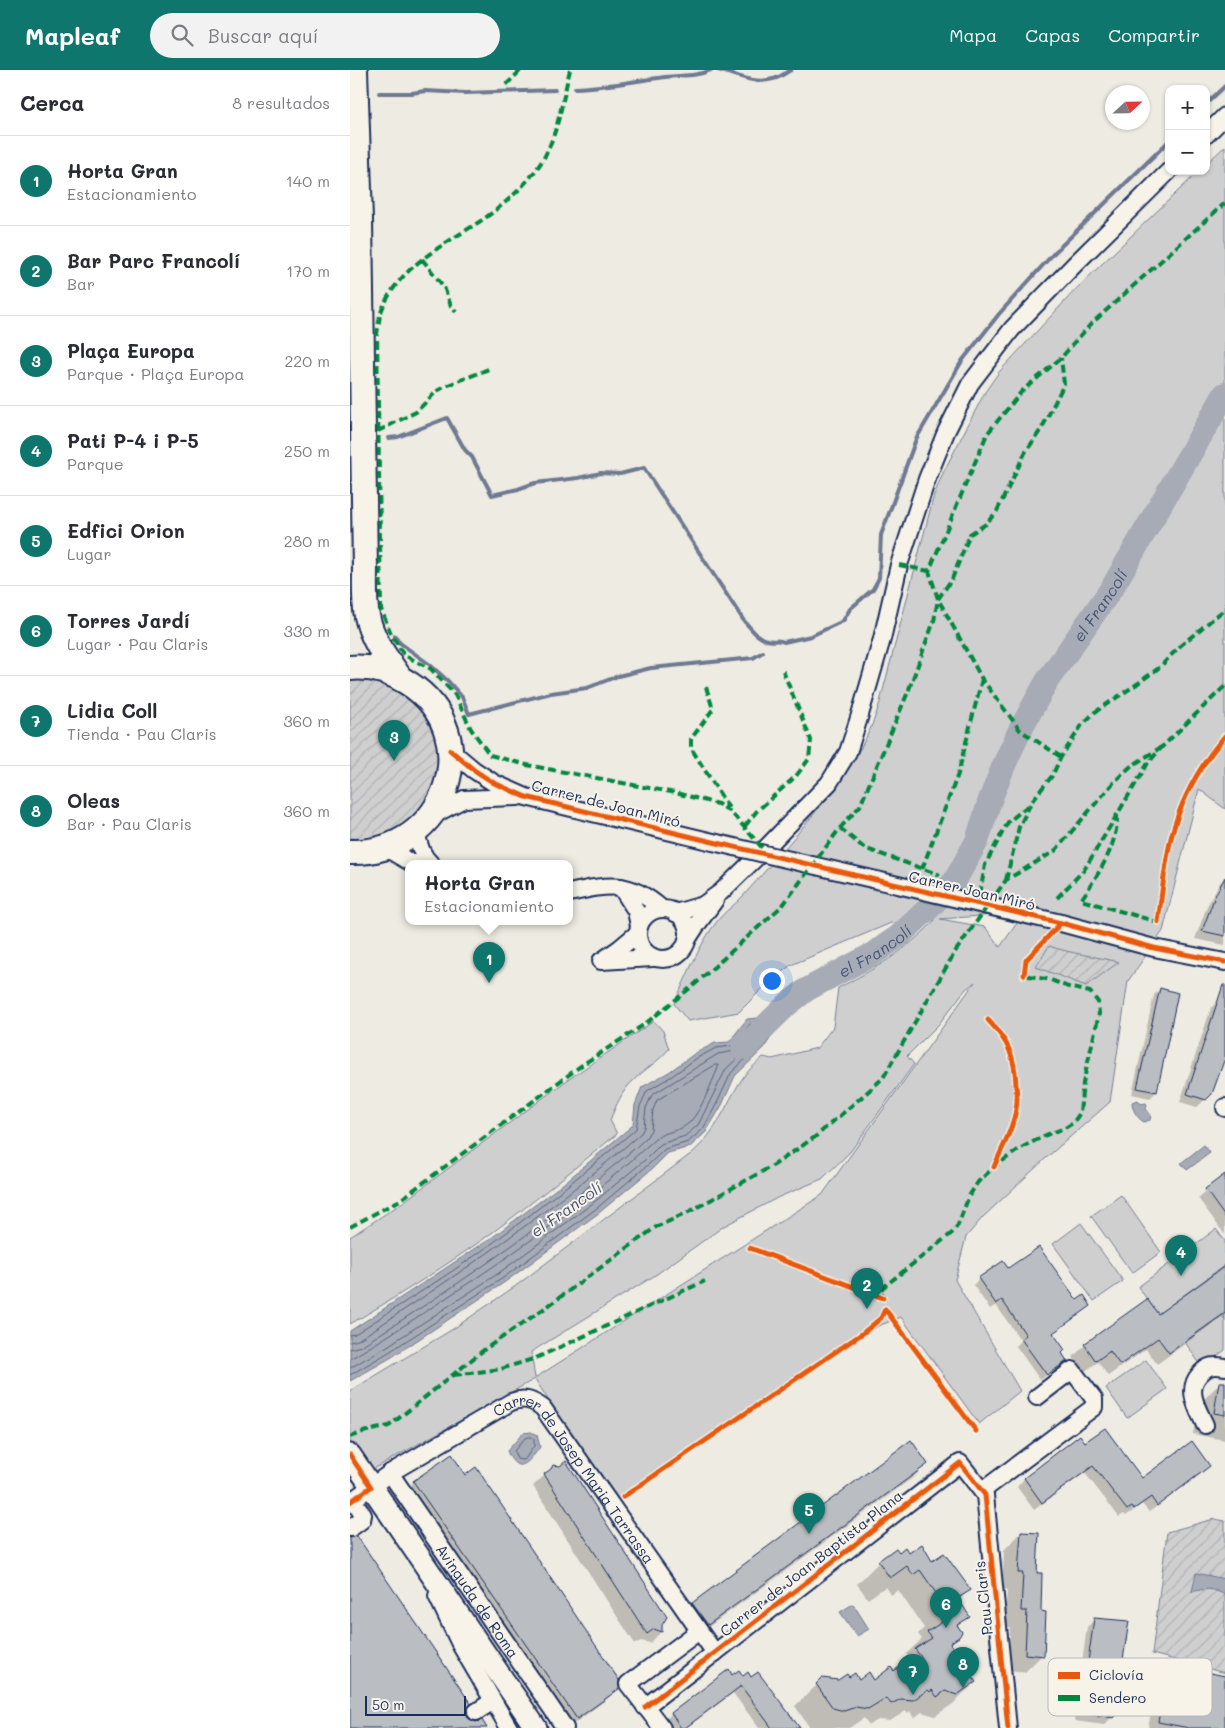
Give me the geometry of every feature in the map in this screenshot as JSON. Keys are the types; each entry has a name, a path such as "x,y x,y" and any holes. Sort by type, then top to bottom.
{"highway":[{"path":"355,70 360,220 367,616 380,651 400,678"},
{"path":"350,668 371,668 386,672 413,686 425,696 435,709 442,722 450,750 448,780 441,800 423,824 407,838 386,848 354,857"}],"main road":[{"name":"Avinguda de Roma","path":"350,1455 536,1728"}],"street":[{"path":"1210,131 1225,116"},
{"path":"721,892 696,926 680,953 674,957 660,960 653,958 601,962 620,948 638,930 648,914 703,905 721,892 829,783 848,752 882,639 899,565 928,478 946,432 970,384 1012,329 1165,175"},
{"path":"450,750 474,770 493,790"},
{"name":"Carrer de Joan Miró","path":"423,824 464,799 493,790 713,842"},
{"path":"423,824 420,849 427,860"},
{"name":"Carrer Joan Miró","path":"713,842 1061,923 1154,948 1225,962"},
{"path":"386,848 406,860"},
{"path":"573,892 611,886 630,888 641,893 686,924 687,940"},
{"path":"621,887 636,911 641,948 653,958"},
{"path":"1205,1425 1194,1398 1193,1388 1198,1376 1206,1368 1213,1365 1225,1367"},
{"path":"984,1493 1094,1408 1094,1399 1072,1370 1037,1397"},
{"name":"Carrer de Josep Maria Tarrassa","path":"351,1501 390,1473 511,1402 522,1398 532,1400 543,1408 699,1631"},
{"name":"Carrer de Joan Baptista Plana","path":"645,1707 960,1463 984,1493"},
{"name":"Avinguda de Roma","path":"390,1473 566,1728"},
{"name":"Pau Claris","path":"984,1493 1008,1728"},
{"path":"351,1501 363,1515 362,1520 351,1528"},
{"name":"Avinguda de Roma","path":"413,1549 461,1646 509,1728"},
{"name":"Carrer de Joan Baptista Plana","path":"662,1728 628,1684 699,1631 715,1653"},
{"path":"476,1712 493,1701"}],"shaded area":[{"path":"1225,146 1225,809 1199,789 1163,931 1128,981 1110,1102 983,1217 966,1237 955,1280 1020,1391 979,1424 901,1317 878,1326 618,1500 559,1417 535,1379 350,1482 350,1391 453,1329 517,1285 692,1153 709,1135 746,1073 763,1057 772,1059 817,1048 833,1027 838,988 890,958 913,941 935,920 891,923 791,965 772,979 739,1012 688,1021 674,1004 694,960 711,929 757,880 823,803 846,772 866,739 880,702 934,495 943,473 985,392 999,372 1079,286 1195,175 1210,175 1210,160","holes":["994,915 1017,923 1000,947 985,927 940,919","975,982 822,1195 535,1378 531,1352 654,1276 724,1226 779,1197 822,1179 850,1152 914,1064 907,1056 938,1025 965,990"]},
{"path":"350,679 378,681 402,693 428,719 437,743 438,767 432,790 419,810 400,827 377,836 350,838"},
{"path":"1049,946 1119,962 1086,986 1036,967"},
{"path":"654,1021 663,1031 669,1049 638,1076 623,1093 610,1120 617,1134 482,1240 417,1284 350,1324 350,1237 399,1205 566,1081"},
{"path":"1121,1195 1161,1252 1132,1273 1091,1216"},
{"path":"1081,1223 1123,1281 1094,1301 1053,1244"},
{"path":"1216,1229 1225,1241 1225,1265 1158,1314 1138,1287"},
{"path":"1225,1313 1225,1350 1202,1367 1185,1342"},
{"path":"1146,1360 1167,1389 1127,1418 1106,1388"},
{"path":"1214,1519 1225,1521 1225,1673 1212,1670 1212,1658 1167,1658 1152,1654 1167,1532"}],"water":[{"path":"758,1018 773,1034 764,1048 735,1076 722,1105 706,1132 690,1147 668,1153 600,1212 505,1282 392,1357 350,1381 350,1331 490,1239 564,1183 633,1125 635,1105 642,1087 715,1043 729,1042 747,1019"},
{"path":"1138,1100 1141,1104 1146,1103 1146,1109 1151,1115 1150,1120 1144,1122 1136,1114 1132,1102"},
{"path":"1204,1145 1210,1153 1187,1170 1181,1163"},
{"path":"531,1432 537,1435 540,1447 528,1462 519,1465 511,1459 507,1451 523,1433"},
{"path":"1196,1573 1225,1579 1225,1595 1209,1589 1192,1592"},
{"path":"853,1604 869,1629 857,1636 840,1612"}],"building":[{"path":"1225,877 1225,936 1202,931 1215,896"},
{"path":"1223,985 1225,985 1225,1058 1212,1094 1206,1100 1187,1094"},
{"path":"1160,988 1178,993 1157,1092 1137,1088"},
{"path":"1225,1174 1225,1217 1205,1189"},
{"path":"1039,1247 1077,1300 1084,1295 1091,1306 1053,1333 1065,1350 1062,1353 1067,1361 1047,1375 1021,1339 1026,1335 1002,1300 996,1304 978,1278 1003,1261 1008,1268"},
{"path":"1225,1266 1225,1313 1169,1353 1158,1338 1120,1365 1110,1351 1096,1361 1084,1344 1147,1299 1158,1314"},
{"path":"1219,1382 1225,1382 1225,1415 1214,1413"},
{"path":"1105,1428 1142,1478 1192,1441 1210,1466 1157,1506 1151,1497 1134,1509 1132,1507 1127,1510 1093,1466 1042,1503 1024,1478 1080,1435 1085,1442"},
{"path":"911,1440 928,1464 708,1625 692,1603"},
{"path":"452,1454 465,1475 476,1467 619,1680 619,1689 577,1719 413,1481"},
{"path":"566,1461 667,1617 662,1625 662,1632 654,1629 647,1634 544,1474 553,1465 560,1466"},
{"path":"1021,1532 1039,1533 1037,1573 1042,1573 1041,1611 1046,1612 1044,1656 1025,1654 1027,1611 1021,1611 1023,1573 1018,1573"},
{"path":"357,1536 471,1704 466,1712 468,1718 476,1722 482,1720 487,1728 350,1728 350,1538"},
{"path":"922,1544 932,1561 944,1553 971,1590 958,1598 970,1617 957,1625 962,1632 959,1637 950,1643 976,1682 957,1695 945,1691 937,1697 932,1690 930,1692 928,1690 913,1700 901,1699 891,1704 886,1698 868,1709 856,1707 844,1711 833,1708 816,1684 822,1678 838,1680 847,1674 849,1677 855,1673 859,1680 869,1672 874,1680 891,1667 894,1671 899,1667 903,1674 923,1660 915,1649 932,1638 927,1632 945,1620 939,1611 945,1606 920,1570 913,1575 907,1566 890,1578 878,1561 896,1548 899,1552 905,1547 909,1553"},
{"path":"1094,1618 1129,1621 1123,1658 1089,1658"},
{"path":"729,1669 732,1675 739,1670 743,1676 748,1672 751,1677 758,1672 800,1728 772,1728 741,1686 685,1728 681,1728 671,1713"},
{"path":"1212,1673 1225,1676 1225,1728 1189,1728 1158,1722 1159,1716 1212,1716"}],"waterway":[{"path":"575,88 694,75 711,70"},
{"path":"718,70 758,81 780,77 791,70"},
{"path":"1210,100 1225,86"},
{"path":"379,93 555,90"},
{"path":"389,438 398,437 447,418 465,450 472,457 492,495 535,483 601,473 620,474 644,468 744,621 754,632 769,641 784,642 811,636 843,621 850,609 873,589 879,578 881,535 916,439 962,361 999,314 1054,253 1165,145"},
{"name":"el Francolí","path":"743,1048 788,1004 806,990 873,954 899,936 954,882 977,841 990,800 1020,730 1047,681 1112,588 1225,394"},
{"path":"395,636 400,643 429,664 448,681 462,697 469,714 551,693 587,688 618,676 651,668 753,658 763,652"}],"marked path":[{"path":"506,85 521,70"},
{"path":"570,70 550,145 545,157 534,173 496,210 414,266 388,296 380,315 377,334 381,609 392,636 404,655 431,669 455,695 471,729 490,755 527,765 676,793 718,804 731,812 764,850"},
{"path":"1061,757 1020,730 982,679 938,599 929,571 987,434 1022,391 1061,358 1090,325 1225,203"},
{"path":"422,259 444,287 451,306 456,312"},
{"path":"350,1227 400,1200 582,1065 645,1024 694,985 783,905 840,828 860,806 908,692 934,621 938,599 952,579 970,534 986,524 997,511 1025,453 1042,428 1064,384 1061,358"},
{"path":"378,431 416,412 437,391 491,368"},
{"path":"899,565 929,571"},
{"path":"1006,880 1019,827 1032,801 1052,776 1061,757 1082,725 1095,712 1160,667 1180,646 1225,609"},
{"path":"745,826 756,812 796,776 809,759 811,740 783,671"},
{"path":"922,869 958,774 982,679"},
{"path":"1057,898 1084,870 1148,763 1225,686"},
{"path":"706,687 713,709 691,739 691,748 730,810"},
{"path":"350,1437 389,1426 485,1349 548,1306 656,1227 685,1214 774,1165 815,1137 883,1078 955,952 1006,880 1055,851 1114,782 1130,767 1163,746"},
{"path":"978,906 985,865 1008,822 1029,805"},
{"path":"1117,815 1113,843 1101,868 1081,900 1158,922 1158,919"},
{"path":"840,828 864,848 940,875"},
{"path":"884,1301 881,1289 952,1233 958,1225 969,1196 978,1182 994,1167 1021,1148 1073,1123 1080,1113 1083,1083 1099,1014 1098,1002 1090,992 1068,987 1051,980 1024,975 1024,972"},
{"path":"454,1375 501,1369 536,1358 705,1281"}],"cycle path":[{"path":"1158,922 1167,855 1181,807 1193,782 1225,736"},
{"path":"450,750 474,770 494,783 526,797 1061,923 1154,948 1225,962"},
{"path":"1024,975 1026,960 1061,923"},
{"path":"988,1020 1001,1035 1009,1049 1014,1066 1017,1097 1017,1106 1012,1124 994,1167"},
{"path":"750,1248 883,1298"},
{"path":"885,1309 976,1431"},
{"path":"623,1497 863,1333 881,1318 885,1309"},
{"path":"350,1455 371,1487 350,1502"},
{"path":"645,1707 960,1463 985,1495 1008,1728"}],"place":[{"name":"Plaça Europa","path":"394,761"},
{"name":"Horta Gran","path":"489,983"},
{"name":"Pati P-4 i P-5","path":"1181,1276"},
{"name":"Bar Parc Francolí","path":"867,1309"},
{"name":"Edfici Orion","path":"809,1534"},
{"name":"Torres Jardí","path":"946,1628"},
{"name":"Oleas","path":"963,1688"},
{"name":"Lidia Coll","path":"913,1695"}]}
